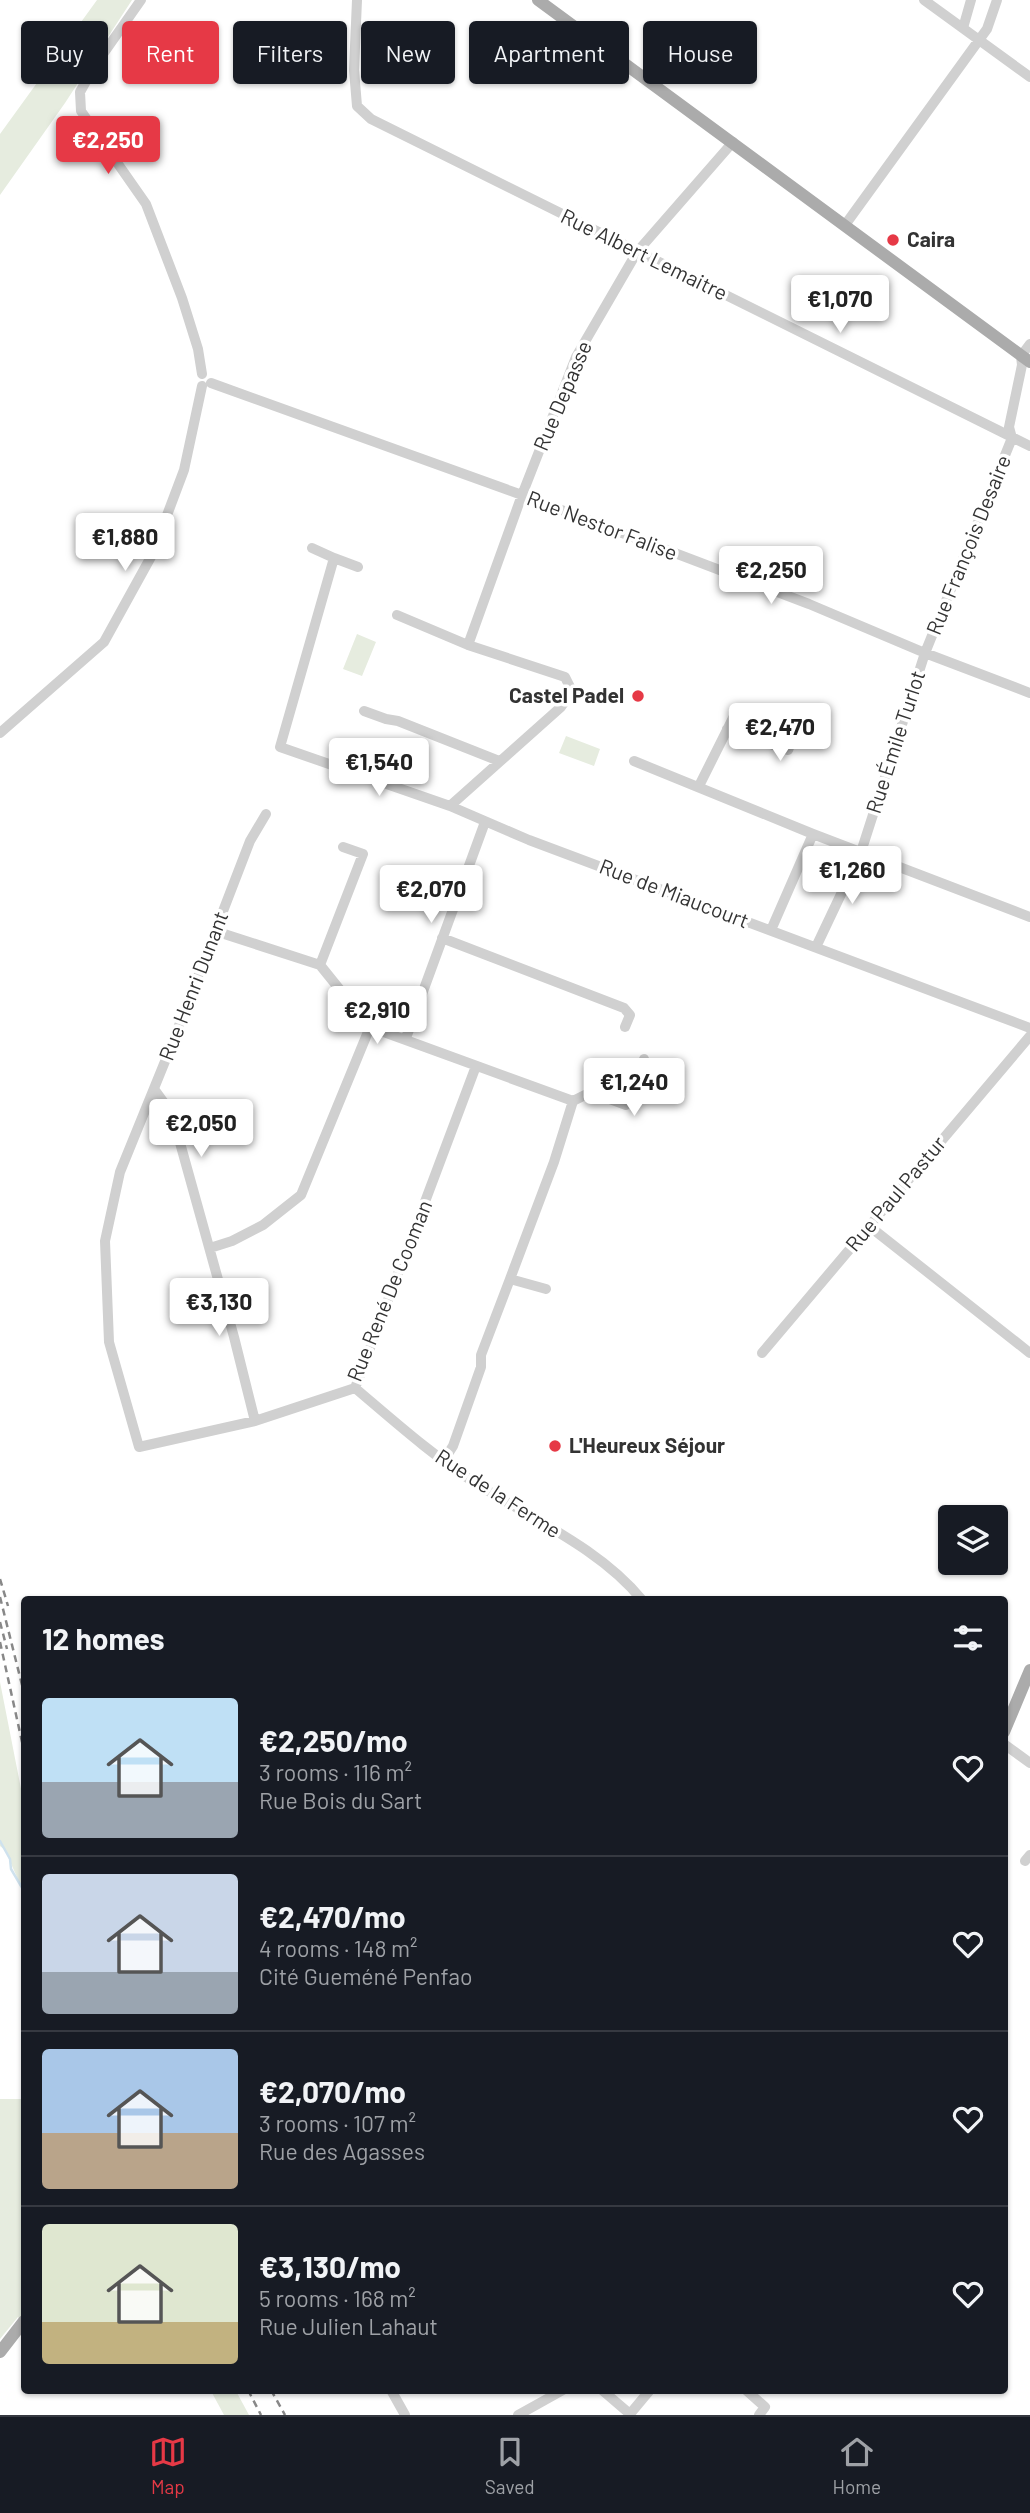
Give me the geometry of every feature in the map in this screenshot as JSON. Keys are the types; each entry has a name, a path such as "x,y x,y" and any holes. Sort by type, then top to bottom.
{"main road":[{"path":"538,0 1026,359"},
{"path":"1008,1722 1030,1670"},
{"path":"0,2352 21,2325"}],"street":[{"path":"0,733 104,642 157,543 184,470 209,374 202,374 198,349 182,298 146,204 81,111 80,92 94,67 141,0"},
{"name":"Rue Albert Lemaitre","path":"357,0 354,70 357,106 371,119 1030,446"},
{"path":"924,0 1030,77"},
{"path":"963,28 971,0"},
{"path":"845,225 987,29 997,0"},
{"name":"Rue Depasse","path":"468,645 522,495 576,357 637,252 733,142"},
{"path":"1026,359 1030,344"},
{"name":"Rue François Desaire","path":"925,653 1012,438 1009,427 1022,365 1026,359"},
{"name":"Rue Nestor Falise","path":"206,384 522,495 809,604 925,653 1030,693"},
{"path":"312,548 359,567"},
{"name":"Rue de Miaucourt","path":"334,558 281,747 450,806 485,822 1030,1028"},
{"path":"397,615 468,645 565,677 572,691 561,707 450,806"},
{"name":"Rue Émile Turlot","path":"816,947 861,852 925,653"},
{"path":"699,786 737,710"},
{"path":"364,711 386,719 398,720 499,761"},
{"path":"727,729 788,750 801,718"},
{"path":"634,761 813,834 1030,917"},
{"name":"Rue Henri Dunant","path":"139,1447 109,1342 105,1241 120,1172 250,841 266,814"},
{"path":"406,1038 485,822"},
{"path":"771,930 813,834"},
{"path":"320,965 363,854 343,847"},
{"path":"215,931 320,965 370,1027 573,1101"},
{"path":"442,938 624,1009 630,1015 625,1027"},
{"path":"210,1248 232,1241 263,1225 301,1195 370,1027"},
{"name":"Rue Paul Pastur","path":"762,1353 1030,1036"},
{"path":"444,1460 453,1446 481,1367 481,1355 554,1162 573,1101 591,1092 626,1105 644,1059"},
{"name":"Rue René De Cooman","path":"139,1447 255,1421 355,1388 477,1066"},
{"path":"154,1089 172,1114 255,1421"},
{"path":"869,1226 1030,1353"},
{"path":"510,1279 546,1289"},
{"name":"Rue de la Ferme","path":"355,1388 475,1483 599,1560 638,1596"},
{"path":"1008,1747 1030,1763"},
{"path":"393,2394 405,2415"},
{"path":"518,2415 556,2394"},
{"path":"610,2394 630,2414 647,2394"},
{"path":"750,2394 765,2407 759,2415"}],"shaded area":[{"path":"97,0 132,0 108,37 108,21 82,21"},
{"path":"36,84 77,84 0,195 0,134"},
{"path":"357,634 376,642 362,676 343,669"},
{"path":"566,736 600,749 594,766 559,753"},
{"path":"0,1682 21,1789 21,1886 5,1850 0,1846"},
{"path":"0,2099 21,2099 21,2321 18,2317 0,2339"},
{"path":"213,2394 238,2394 249,2415 224,2415"}],"waterway":[{"path":"0,1841 21,1886"}],"railway":[{"path":"0,1579 8,1606"},
{"path":"0,1597 21,1681"},
{"path":"0,1622 7,1649"},
{"path":"0,1642 21,1737"},
{"path":"250,2394 261,2415"},
{"path":"273,2394 285,2415"}],"place":[{"name":"Caira","path":"893,240"},
{"name":"Castel Padel","path":"638,696"},
{"name":"L'Heureux Séjour","path":"555,1446"}]}
